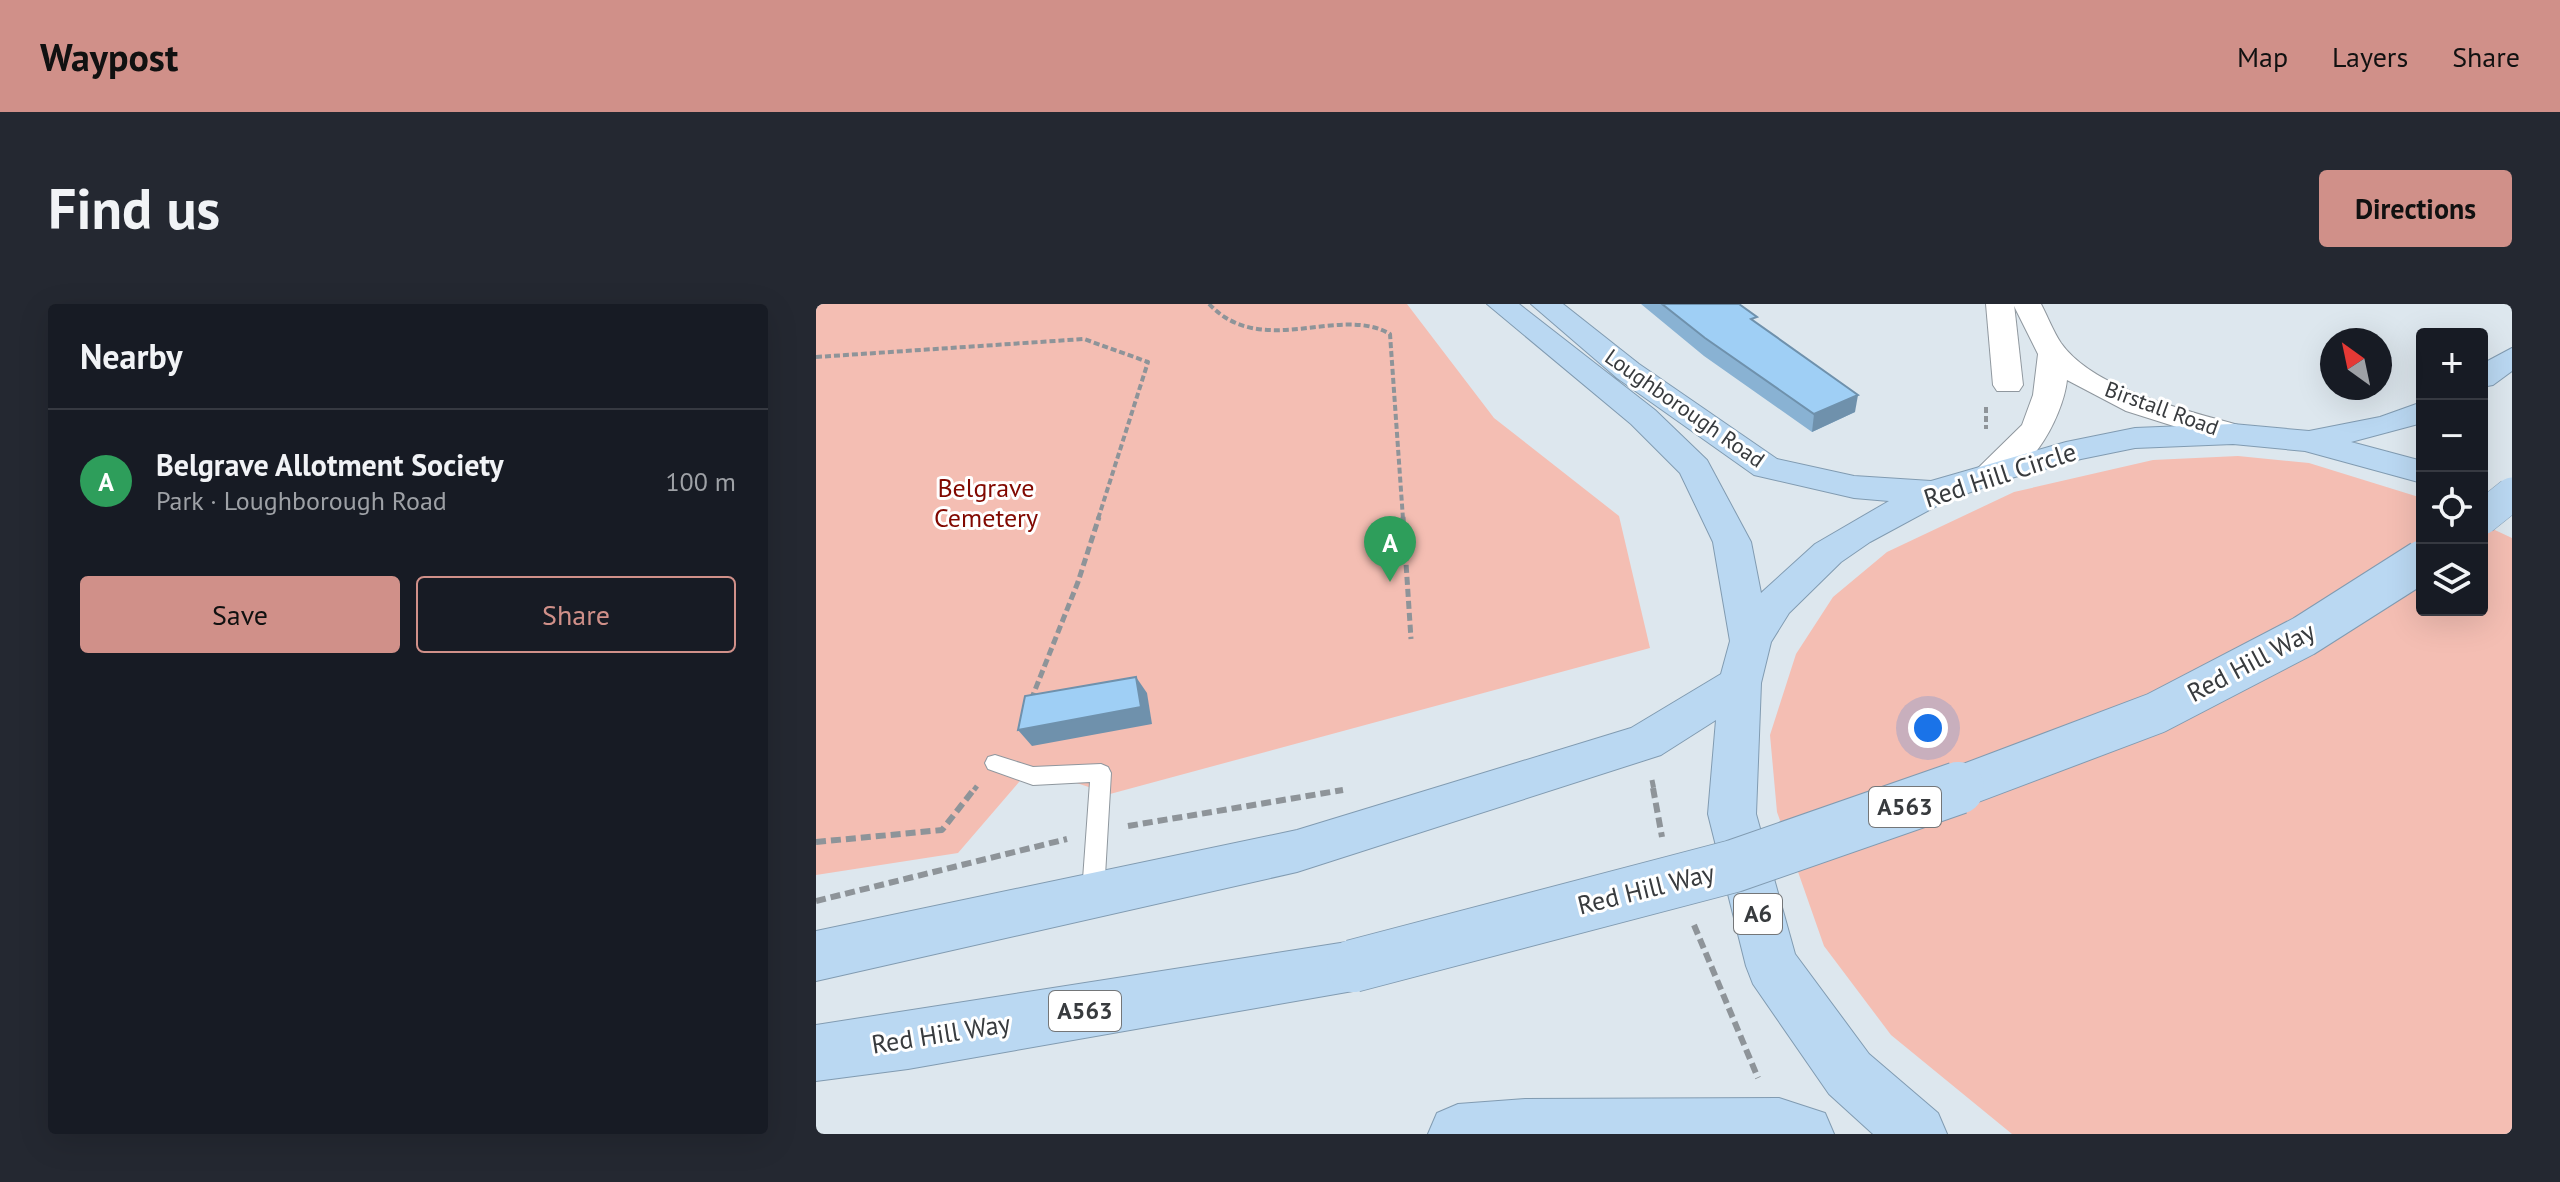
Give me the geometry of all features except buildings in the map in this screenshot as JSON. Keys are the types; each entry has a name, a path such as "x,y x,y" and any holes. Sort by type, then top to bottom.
{"highway":[{"name":"Loughborough Road","path":"1501,304 1643,417 1695,468 1732,542 1745,662"},
{"name":"Loughborough Road","path":"1545,304 1628,371 1766,467 1854,487 1933,493"},
{"path":"2488,374 2512,357"},
{"path":"2306,441 2388,425 2416,414"},
{"name":"Red Hill Circle","path":"1917,1134 1849,1074 1772,966 1732,814 1745,662 1775,603 1828,553 1857,533 1933,493 1992,472 2135,438 2233,434 2306,441 2416,470"},
{"path":"2488,513 2512,494"},
{"path":"2488,498 2512,509"},
{"name":"Red Hill Way","path":"816,1053 908,1041 1353,966 1734,866 2028,764 2169,706 2304,636 2416,565"},
{"path":"816,956 1093,893 1297,851 1645,742 1745,662"},
{"path":"1458,1134 1525,1128 1791,1130"}],"street":[{"path":"1992,472 2027,441 2047,414 2023,368 2000,304"},
{"name":"Birstall Road","path":"2027,304 2023,368 2233,434"}],"lane":[{"path":"995,763 1033,776 1101,773 1093,893"}],"path":[{"path":"1209,304 1232,323 1265,328 1350,320 1376,323 1390,334 1411,639"},
{"path":"816,357 1084,339 1148,362 1078,582 1017,735 942,830 816,842"},
{"path":"1645,742 1664,845"},
{"path":"816,901 1097,831 1359,787"},
{"path":"1689,915 1791,1130"}],"green space":[{"name":"Belgrave Cemetery","path":"816,304 1407,304 1494,418 1619,516 1650,648 1110,794 1031,768 958,853 816,875"},
{"path":"2238,456 2309,463 2416,496 2416,616 2488,616 2488,527 2512,538 2512,1134 2012,1134 1891,1035 1824,946 1777,812 1770,735 1796,654 1833,597 1887,552 2014,492 2153,460"}],"place":[{"name":"Belgrave Allotment Society","path":"1390,582"}]}
